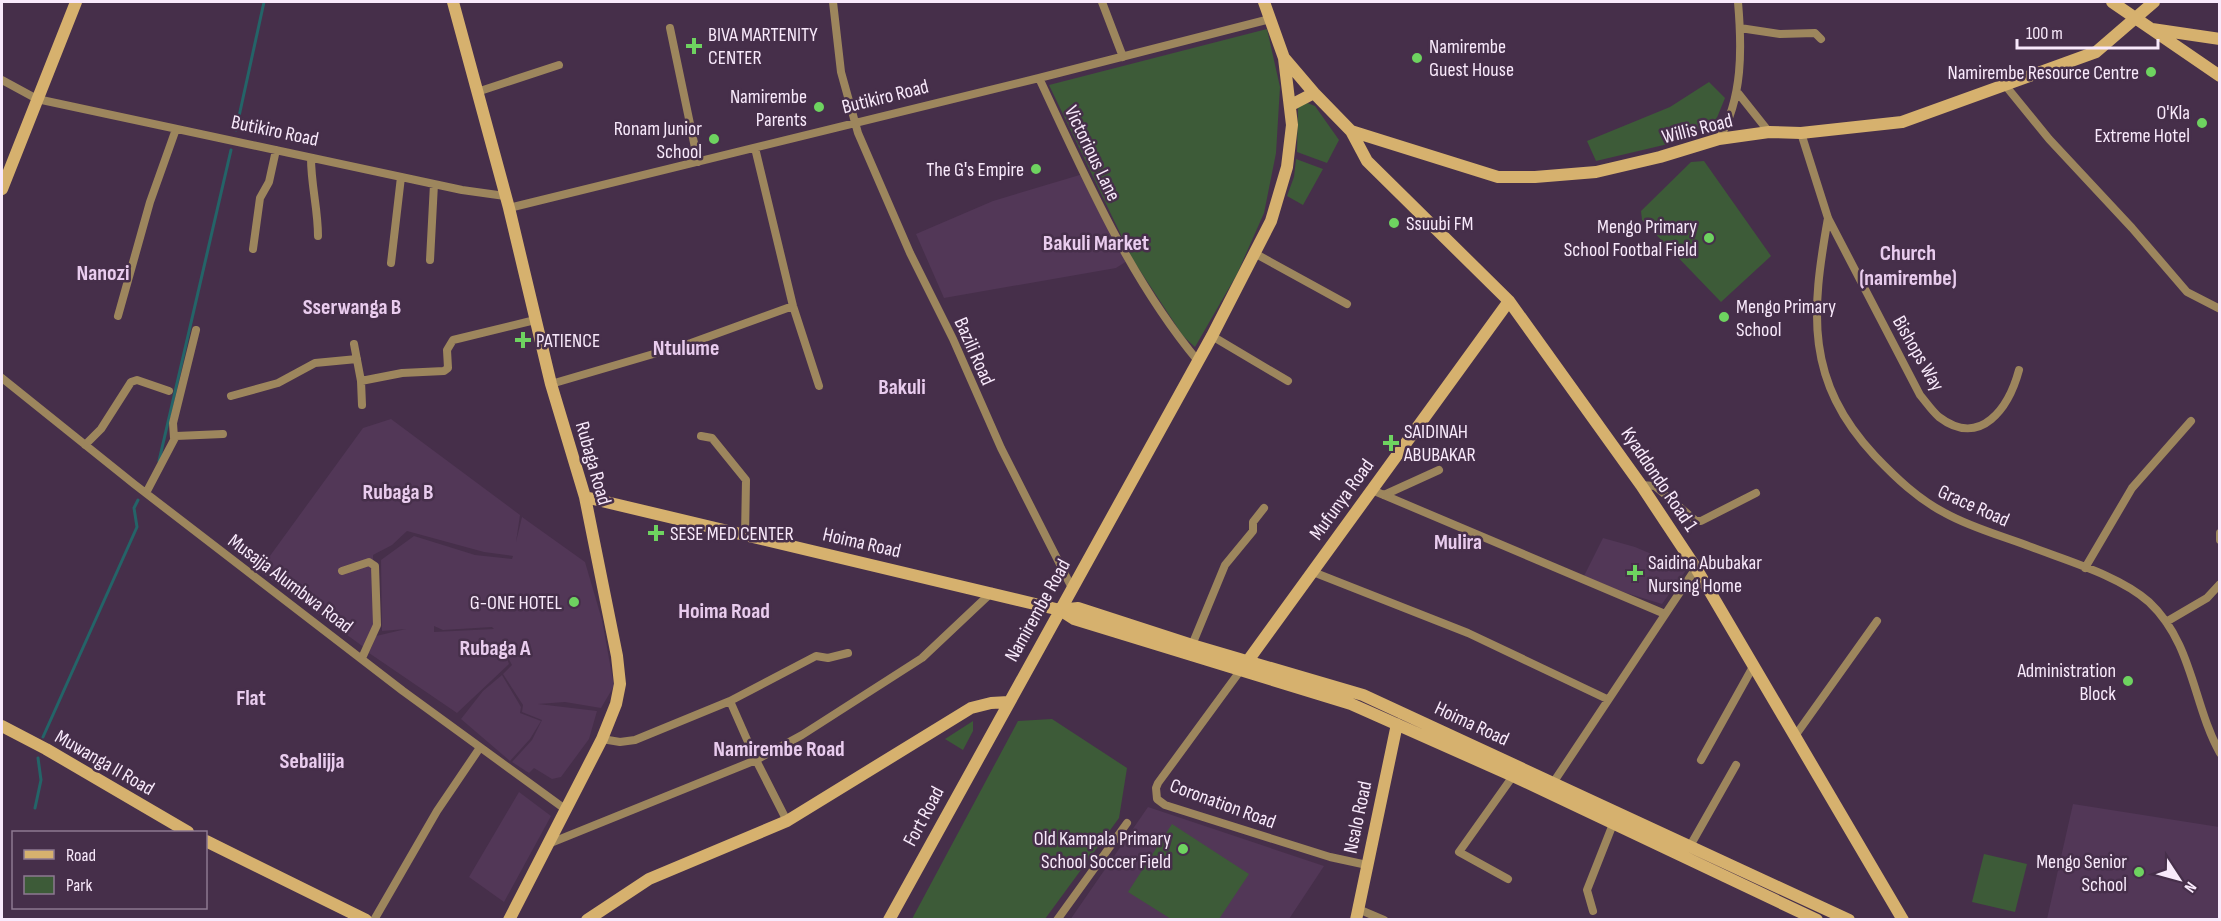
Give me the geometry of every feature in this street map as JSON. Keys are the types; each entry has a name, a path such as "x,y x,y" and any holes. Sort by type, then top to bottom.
{"main road":[{"path":"2,189 76,2"},
{"name":"Rubaga Road","path":"453,2 507,202 551,384 585,497 617,656 620,684 616,704 602,739 509,920"},
{"path":"1264,2 1284,58"},
{"path":"2112,2 2220,76"},
{"name":"Willis Road","path":"1284,58 1351,131 1498,177 1596,172 1660,157 1719,139 1769,132 1801,133 1902,122 2096,52 2154,2"},
{"path":"2149,29 2220,39"},
{"name":"Namirembe Road","path":"1009,702 1212,336 1271,221 1282,190 1291,144 1291,105 1284,58"},
{"path":"1291,105 1314,93"},
{"name":"Kyaddondo Road 1","path":"1351,131 1367,161 1509,301 1641,485 1696,568 1903,920"},
{"name":"Mufunya Road","path":"1244,665 1509,301"},
{"name":"Hoima Road","path":"585,497 992,592 1060,610 1074,619 1363,695 1850,920"},
{"name":"Hoima Road","path":"1060,610 1078,608 1192,645 1351,704 1513,776 1812,918"},
{"path":"587,920 649,879 787,821 971,708 991,703 1009,702"},
{"name":"Fort Road","path":"889,920 1009,702"},
{"path":"991,703 992,732"},
{"name":"Nsalo Road","path":"1357,914 1397,723"},
{"name":"Muwanga II Road","path":"2,726 186,831"},
{"path":"207,841 366,920"}],"street":[{"name":"Bazili Road","path":"833,2 841,72 856,123 910,253 953,339 1001,448 1072,588"},
{"path":"1102,2 1123,57"},
{"path":"1719,139 1729,122 1738,93 1740,28 1738,2"},
{"name":"Butikiro Road","path":"2,80 37,99 434,184 507,202 698,162 1270,19"},
{"path":"670,28 698,162"},
{"path":"1740,28 1780,34 1815,33 1821,39"},
{"path":"477,92 559,65"},
{"name":"Victorious Lane","path":"1039,78 1133,268 1168,324 1198,361"},
{"path":"2005,85 2049,139 2132,228 2187,292 2220,309"},
{"path":"1738,93 1769,132"},
{"path":"118,316 150,202 176,129"},
{"name":"Bishops Way","path":"1801,133 1828,218 1920,395 1937,415 1966,428 1979,427 2004,406 2013,392 2019,370"},
{"path":"755,148 793,306 819,386"},
{"path":"253,249 260,198 269,182 276,150"},
{"path":"311,158 311,186 317,207 318,236"},
{"path":"391,263 401,177"},
{"path":"430,260 434,184"},
{"name":"Grace Road","path":"1828,218 1820,269 1818,344 1822,368 1830,391 1855,434 1911,490 1947,514 2085,568 2130,588 2146,600 2166,622 2190,669 2213,741 2220,753"},
{"path":"1256,254 1347,304"},
{"path":"551,384 691,344 793,306"},
{"path":"361,381 402,373 444,371 448,368 447,350 453,340 535,320"},
{"path":"146,493 174,438 173,423 196,330"},
{"path":"1212,336 1288,381"},
{"path":"354,344 361,381 362,405"},
{"path":"231,396 278,383 315,363 357,358"},
{"name":"Musajja Alumbwa Road","path":"2,378 146,493 480,749 565,809"},
{"path":"85,445 100,429 131,382 137,380 169,391"},
{"path":"2085,568 2132,488 2191,421"},
{"path":"174,438 223,434"},
{"path":"701,436 712,438 746,480 745,536"},
{"path":"1384,495 1439,470"},
{"path":"1641,485 1655,486 1696,521 1701,521 1756,493"},
{"path":"1372,490 1665,614"},
{"path":"1192,645 1225,565 1253,531 1253,522 1264,508"},
{"path":"2220,532 2220,540"},
{"path":"342,571 369,562 375,566 377,625 362,658"},
{"path":"1553,783 1606,699 1696,568"},
{"path":"1313,572 1468,633 1606,699"},
{"path":"2166,622 2207,598 2220,584"},
{"path":"547,844 756,760 802,735 922,658 992,592"},
{"path":"1795,736 1877,621"},
{"path":"602,739 620,742 635,740 730,701 816,656 828,658 848,653"},
{"name":"Coronation Road","path":"1244,665 1158,783 1157,799 1166,805 1300,848 1367,865"},
{"path":"1701,760 1754,665"},
{"path":"730,701 756,760 787,821"},
{"path":"374,920 437,811 480,749"},
{"path":"1690,846 1736,765"},
{"path":"1508,879 1459,852 1513,776"},
{"path":"1057,920 1127,823"},
{"path":"1593,911 1587,890 1613,824"},
{"path":"1357,914 1384,920"}],"shaded area":[{"path":"1083,174 1127,261 1116,268 944,298 916,234 993,201"},
{"path":"391,419 520,515 516,542 522,517 585,562 602,620 614,686 601,708 565,702 538,704 597,711 589,739 561,777 552,779 534,768 529,773 512,762 532,740 542,720 522,712 523,705 503,674 512,665 504,650 509,664 457,713 369,653 376,636 406,629 382,631 381,560 414,536 475,555 512,559 513,556 484,552 407,531 392,545 373,555 375,619 365,648 259,571 363,428","holes":["434,626 443,630 492,627 494,629 434,632"]},
{"name":"Saidina Abubakar Nursing Home","path":"1603,538 1635,547 1687,569 1662,604 1623,592 1584,576"},
{"path":"502,675 521,707 520,713 541,721 530,739 510,761 461,719 483,691"},
{"path":"519,792 551,816 504,902 469,877"},
{"name":"Mengo Senior School","path":"2073,804 2219,827 2219,919 2047,919"},
{"path":"1148,807 1324,866 1289,919 1070,920"}],"green space":[{"path":"1267,29 1280,87 1276,153 1264,213 1237,274 1195,347 1183,336 1133,260 1049,85"},
{"path":"1709,82 1725,98 1716,120 1668,144 1596,161 1587,141 1670,107"},
{"path":"1305,102 1315,106 1339,140 1327,163 1297,152 1298,107"},
{"path":"1296,159 1323,169 1303,205 1287,196 1294,177"},
{"name":"Mengo Primary School Footbal Field","path":"1704,161 1771,256 1721,302 1642,220 1641,211 1691,162"},
{"path":"1052,719 1127,768 1119,818 1045,919 912,919 1018,721"},
{"path":"973,721 973,731 963,750 945,739"},
{"name":"Old Kampala Primary School Soccer Field","path":"1172,824 1249,874 1219,919 1171,919 1128,892"},
{"path":"1984,854 2027,864 2015,912 1972,902"}],"waterway":[{"path":"236,130 264,2"},
{"path":"159,461 231,150"},
{"path":"43,737 137,527 134,508 138,500"},
{"path":"35,808 41,780 38,758"}],"place":[{"name":"BIVA MARTENITY CENTER","path":"694,46"},
{"name":"Namirembe Guest House","path":"1417,58"},
{"name":"Namirembe Resource Centre","path":"2151,72"},
{"name":"Namirembe Parents","path":"819,107"},
{"name":"O'Kla Extreme Hotel","path":"2202,123"},
{"name":"Ronam Junior School","path":"714,139"},
{"name":"The G's Empire","path":"1036,169"},
{"name":"Ssuubi FM","path":"1394,223"},
{"name":"Mengo Primary School Footbal Field","path":"1709,238"},
{"name":"Mengo Primary School","path":"1724,317"},
{"name":"PATIENCE","path":"523,340"},
{"name":"SAIDINAH ABUBAKAR","path":"1391,443"},
{"name":"SESE MED CENTER","path":"656,533"},
{"name":"Saidina Abubakar Nursing Home","path":"1635,573"},
{"name":"G-ONE HOTEL","path":"574,602"},
{"name":"Administration Block","path":"2128,681"},
{"name":"Old Kampala Primary School Soccer Field","path":"1183,849"},
{"name":"Mengo Senior School","path":"2139,872"}],"district":[{"name":"Bakuli Market","path":"1096,242"},
{"name":"Church (namirembe)","path":"1908,264"},
{"name":"Nanozi","path":"103,272"},
{"name":"Sserwanga B","path":"352,306"},
{"name":"Ntulume","path":"686,347"},
{"name":"Bakuli","path":"902,386"},
{"name":"Rubaga B","path":"398,491"},
{"name":"Mulira","path":"1458,541"},
{"name":"Hoima Road","path":"724,610"},
{"name":"Rubaga A","path":"495,647"},
{"name":"Flat","path":"251,697"},
{"name":"Namirembe Road","path":"779,748"},
{"name":"Sebalijja","path":"312,760"}]}
